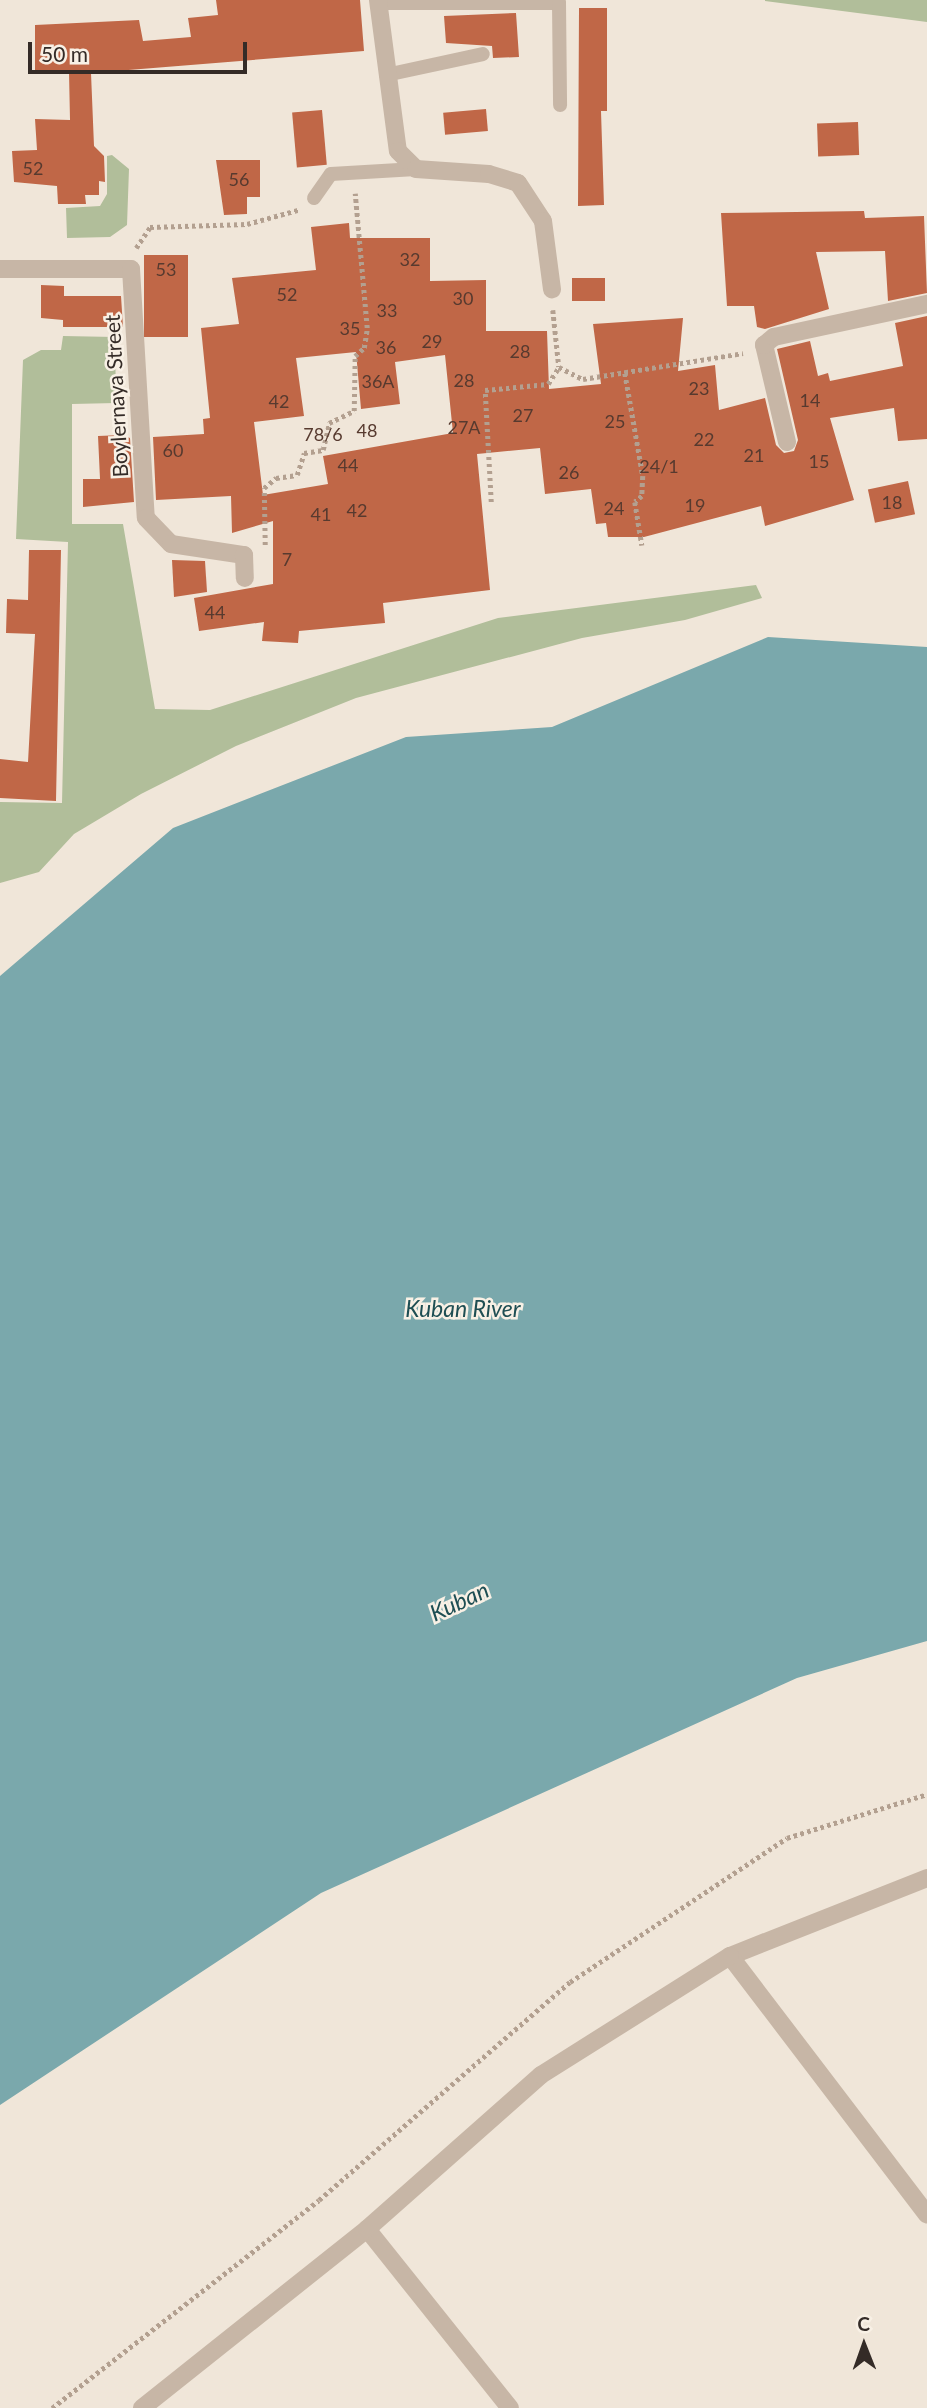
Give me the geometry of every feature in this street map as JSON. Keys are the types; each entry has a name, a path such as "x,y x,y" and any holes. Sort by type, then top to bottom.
{"street":[{"path":"378,2 398,151 416,169 488,174 518,183 543,221 552,289"},
{"path":"0,269 131,269"},
{"name":"Boylernaya Street","path":"131,269 146,518 171,544 244,555"},
{"path":"787,442 762,351 774,337 927,304"},
{"path":"244,555 245,578"},
{"path":"142,2408 367,2228 541,2075 730,1956 927,1878"},
{"path":"730,1956 927,2215"},
{"path":"367,2228 510,2408"}],"lane":[{"path":"378,2 558,3 560,105"},
{"path":"386,75 483,54"},
{"path":"314,198 331,174 416,169"}],"path":[{"path":"244,555 266,544 264,488 276,478 297,475 304,453 323,450 329,423 354,411 355,356 364,348 367,328 354,173"},
{"path":"131,269 141,234 150,227 275,219 314,198"},
{"path":"491,502 485,390 548,384 559,367 552,289"},
{"path":"559,367 583,379 762,351"},
{"path":"625,373 643,476 642,496 635,502 642,545"},
{"path":"52,2408 319,2200 570,1982 787,1838 927,1794"}],"green space":[{"path":"765,0 927,0 927,22 765,1"},
{"path":"112,155 129,169 127,225 110,237 67,238 66,208 100,206 107,194 107,156"},
{"path":"63,336 115,337 116,403 72,404 72,524 123,524 155,709 210,710 498,618 756,585 762,598 685,620 582,638 356,698 236,746 141,794 74,834 39,872 0,883 0,802 62,803 68,542 16,539 23,360 41,350 61,350"}],"water":[{"name":"Kuban River","path":"768,637 927,647 927,1641 797,1678 321,1893 0,2105 0,976 173,828 406,737 552,727"}],"building":[{"path":"216,0 360,0 364,51 91,73 94,146 104,156 105,182 99,181 99,195 85,195 86,204 58,204 57,186 14,182 12,151 37,150 35,119 70,120 69,72 35,72 35,25 139,20 143,41 191,37 188,18 218,15"},
{"path":"579,8 607,8 607,111 601,111 604,205 578,206"},
{"path":"516,13 519,57 493,58 492,46 446,43 444,16"},
{"path":"486,109 488,131 445,135 443,113"},
{"path":"322,110 327,165 297,167 292,113"},
{"path":"858,122 859,155 818,156 817,123"},
{"path":"216,160 260,160 260,197 247,197 247,214 224,215"},
{"path":"864,211 865,218 924,216 927,293 888,301 885,251 816,252 829,309 765,329 757,327 754,306 727,306 721,213"},
{"path":"349,223 350,238 430,238 430,281 486,280 486,331 547,331 549,389 601,384 593,324 683,318 678,371 715,365 719,410 765,398 776,445 784,453 794,451 798,440 777,349 810,341 818,376 828,373 830,381 903,366 895,323 927,316 927,439 898,441 894,408 830,418 854,500 765,526 761,506 644,537 608,537 606,523 596,524 591,489 545,494 540,448 477,454 490,590 383,603 385,623 299,631 298,643 262,641 264,622 199,631 194,598 273,584 273,521 232,533 231,496 156,500 153,437 204,434 203,419 210,418 201,328 239,324 232,278 316,270 311,227","holes":["356,352 361,409 400,404 395,362 445,355 453,433 323,456 328,484 263,495 254,422 304,416 296,358"]},
{"path":"144,255 188,255 188,337 144,337"},
{"path":"572,278 605,278 605,301 572,301"},
{"path":"41,285 64,286 64,296 121,296 123,327 63,327 63,320 41,318"},
{"path":"123,435 130,438 134,502 83,507 83,479 100,479 98,436"},
{"path":"908,481 915,514 875,523 868,490"},
{"path":"29,550 61,550 56,801 0,798 0,759 28,762 35,634 6,633 7,599 28,600"},
{"path":"172,560 205,561 207,592 174,597"}],"water label":[{"name":"Kuban","path":"459,1601"}]}
